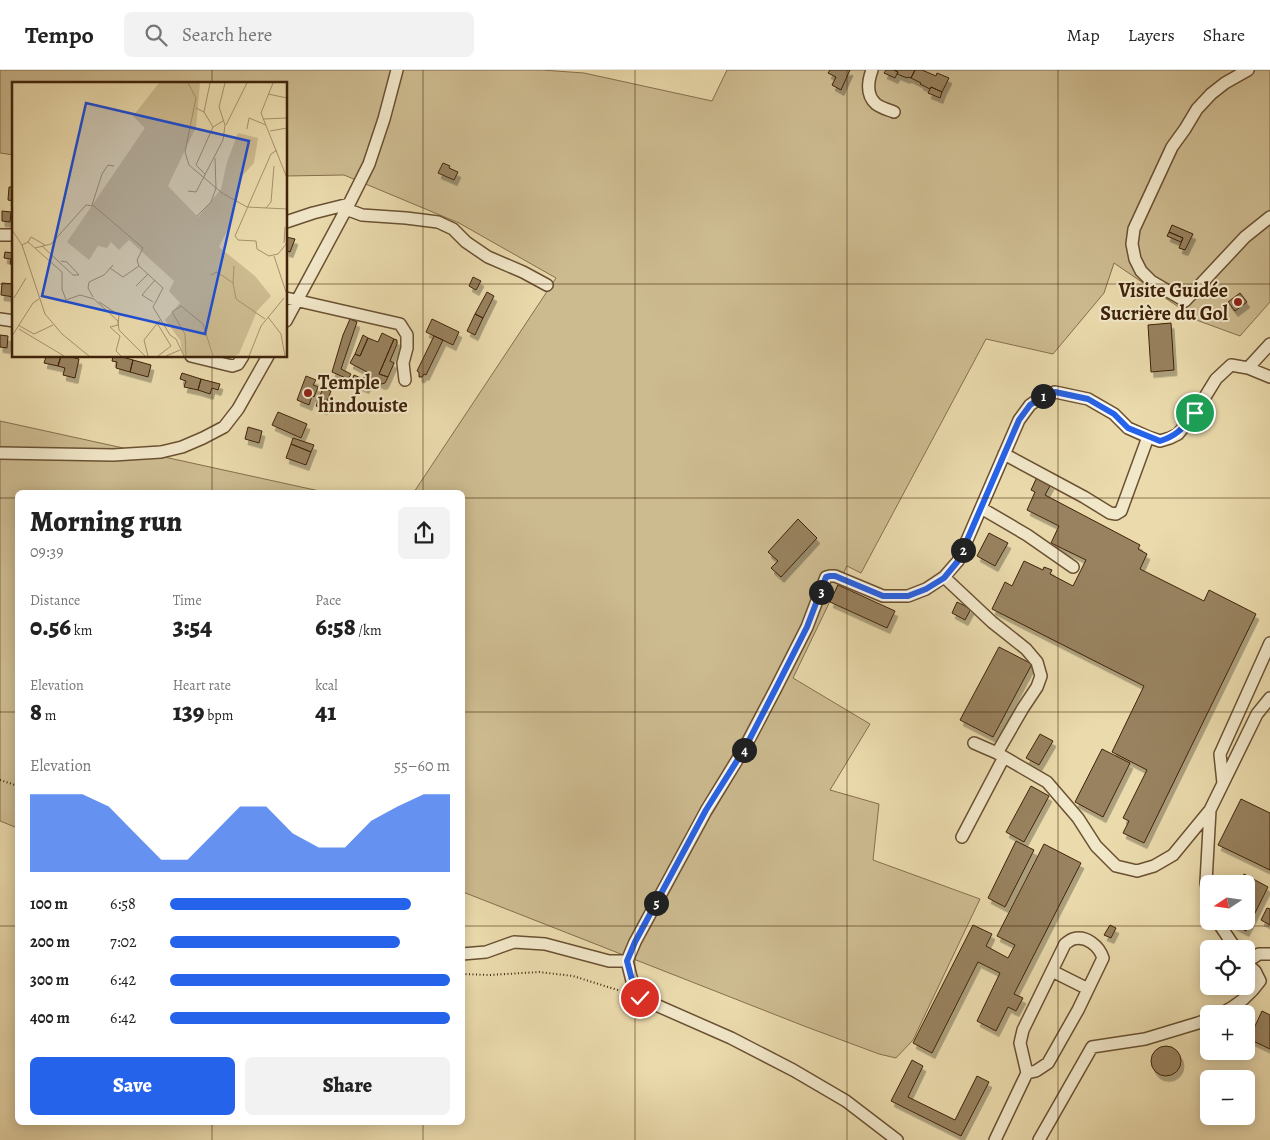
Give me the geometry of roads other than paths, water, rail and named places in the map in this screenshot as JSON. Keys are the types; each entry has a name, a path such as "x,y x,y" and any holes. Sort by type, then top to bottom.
{"street":[{"path":"288,313 291,300 348,206 369,164 384,119 397,70"},
{"path":"872,70 869,77 871,96 876,104 894,112"},
{"path":"1248,70 1225,83 1211,94 1197,109 1172,147 1134,229 1132,244 1135,259 1141,271 1151,282 1185,301 1245,237 1270,217"},
{"path":"288,221 313,213 348,206 362,215 438,222 453,229 466,242 488,256 547,285"},
{"path":"291,300 400,324 407,335 407,348 403,363 405,380"},
{"path":"1248,368 1270,344"},
{"path":"198,358 232,366 238,364 242,358"},
{"path":"0,453 113,455 161,452 182,447 224,426 238,409 267,358"},
{"path":"897,1140 846,1102 793,1070 731,1038 640,998 632,980 627,961 635,942 706,810 745,748 807,627 826,577 835,576 883,596 908,596 926,589 944,578 958,561 1019,420 1030,405 1043,396 1055,392 1088,399 1114,414 1128,428 1160,441 1178,434 1195,413 1216,378 1231,365 1248,368 1270,377"},
{"path":"1004,454 1084,497 1110,514 1116,514 1121,510 1148,437"},
{"path":"981,508 1027,535 1073,567"},
{"path":"944,578 992,622 1026,648 1038,662 1041,676 1037,687 1023,708 962,837"},
{"path":"1223,784 1220,754 1270,643"},
{"path":"974,743 1000,755 1048,782 1078,818 1096,846 1116,866 1137,871 1154,866 1173,855 1210,810 1257,714 1270,698"},
{"path":"1206,875 1210,810"},
{"path":"995,1140 1027,1073 1020,1043 1023,1030 1066,944 1073,939 1084,938 1095,944 1103,958 1048,1063 1036,1071 1027,1073"},
{"path":"465,954 486,952 514,942 545,944 609,961 627,961"},
{"path":"1255,957 1259,954 1270,954"},
{"path":"1052,970 1088,989"},
{"path":"1255,971 1260,981 1255,988"},
{"path":"1235,1005 1248,995"},
{"path":"1039,1140 1092,1047 1145,1039 1200,1023"}],"place":[{"name":"Visite Guidée Sucrière du Gol","path":"1238,302"},
{"name":"Temple hindouiste","path":"308,393"}]}
